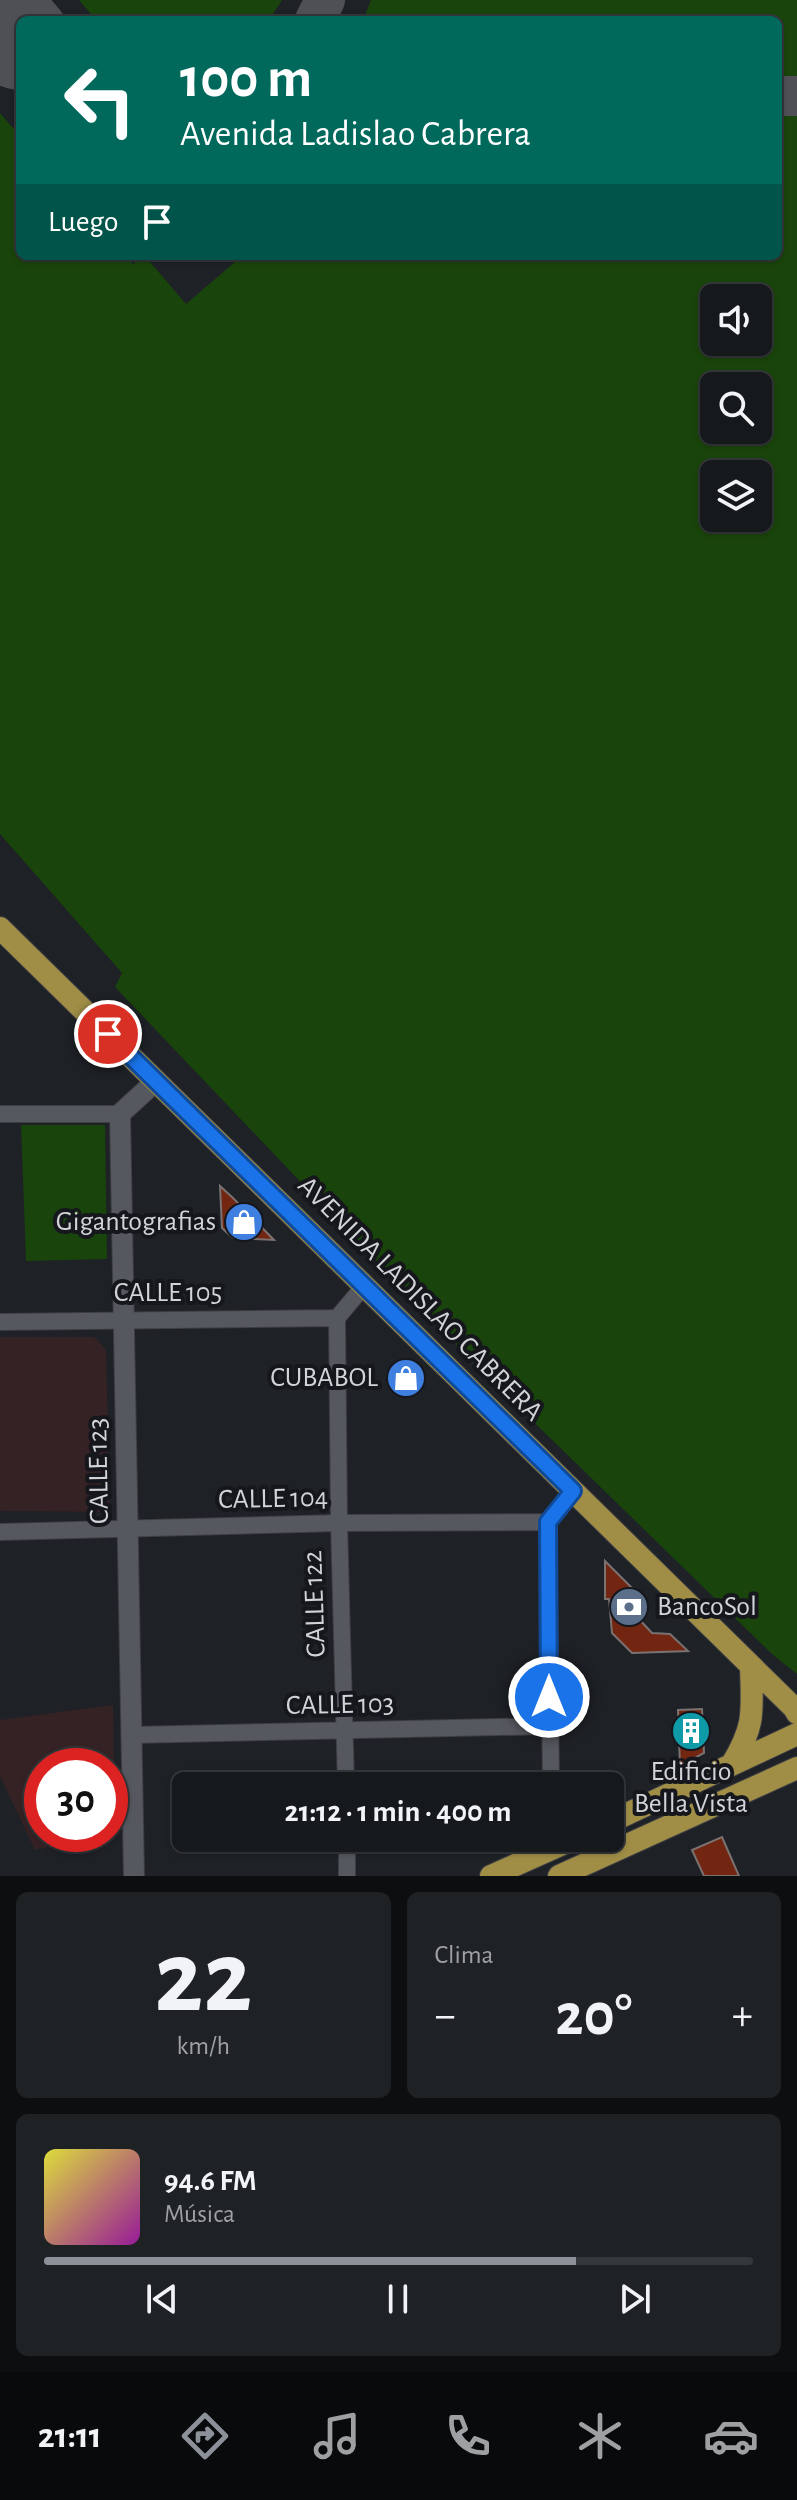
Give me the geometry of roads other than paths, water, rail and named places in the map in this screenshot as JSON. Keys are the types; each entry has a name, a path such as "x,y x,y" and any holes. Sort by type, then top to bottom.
{"highway":[{"name":"AVENIDA LADISLAO CABRERA","path":"0,928 797,1713"},
{"path":"732,1764 751,1727 751,1666"},
{"path":"624,1815 797,1734"},
{"path":"559,1876 797,1768"},
{"path":"491,1876 542,1852"}],"street":[{"path":"0,1114 120,1114 156,1081"},
{"name":"CALLE 123","path":"120,1114 134,1876"},
{"path":"337,1318 364,1286"},
{"name":"CALLE 105","path":"0,1322 337,1318"},
{"name":"CALLE 122","path":"337,1318 346,1772"},
{"path":"551,1772 548,1522 573,1491"},
{"name":"CALLE 104","path":"0,1532 339,1523 548,1522"},
{"name":"CALLE 103","path":"131,1735 550,1726"},
{"path":"347,1852 347,1876"}],"place":[{"name":"Gigantografias","path":"244,1222"},
{"name":"CUBABOL","path":"406,1378"},
{"name":"BancoSol","path":"629,1607"},
{"name":"Edificio Bella Vista","path":"691,1731"}]}
